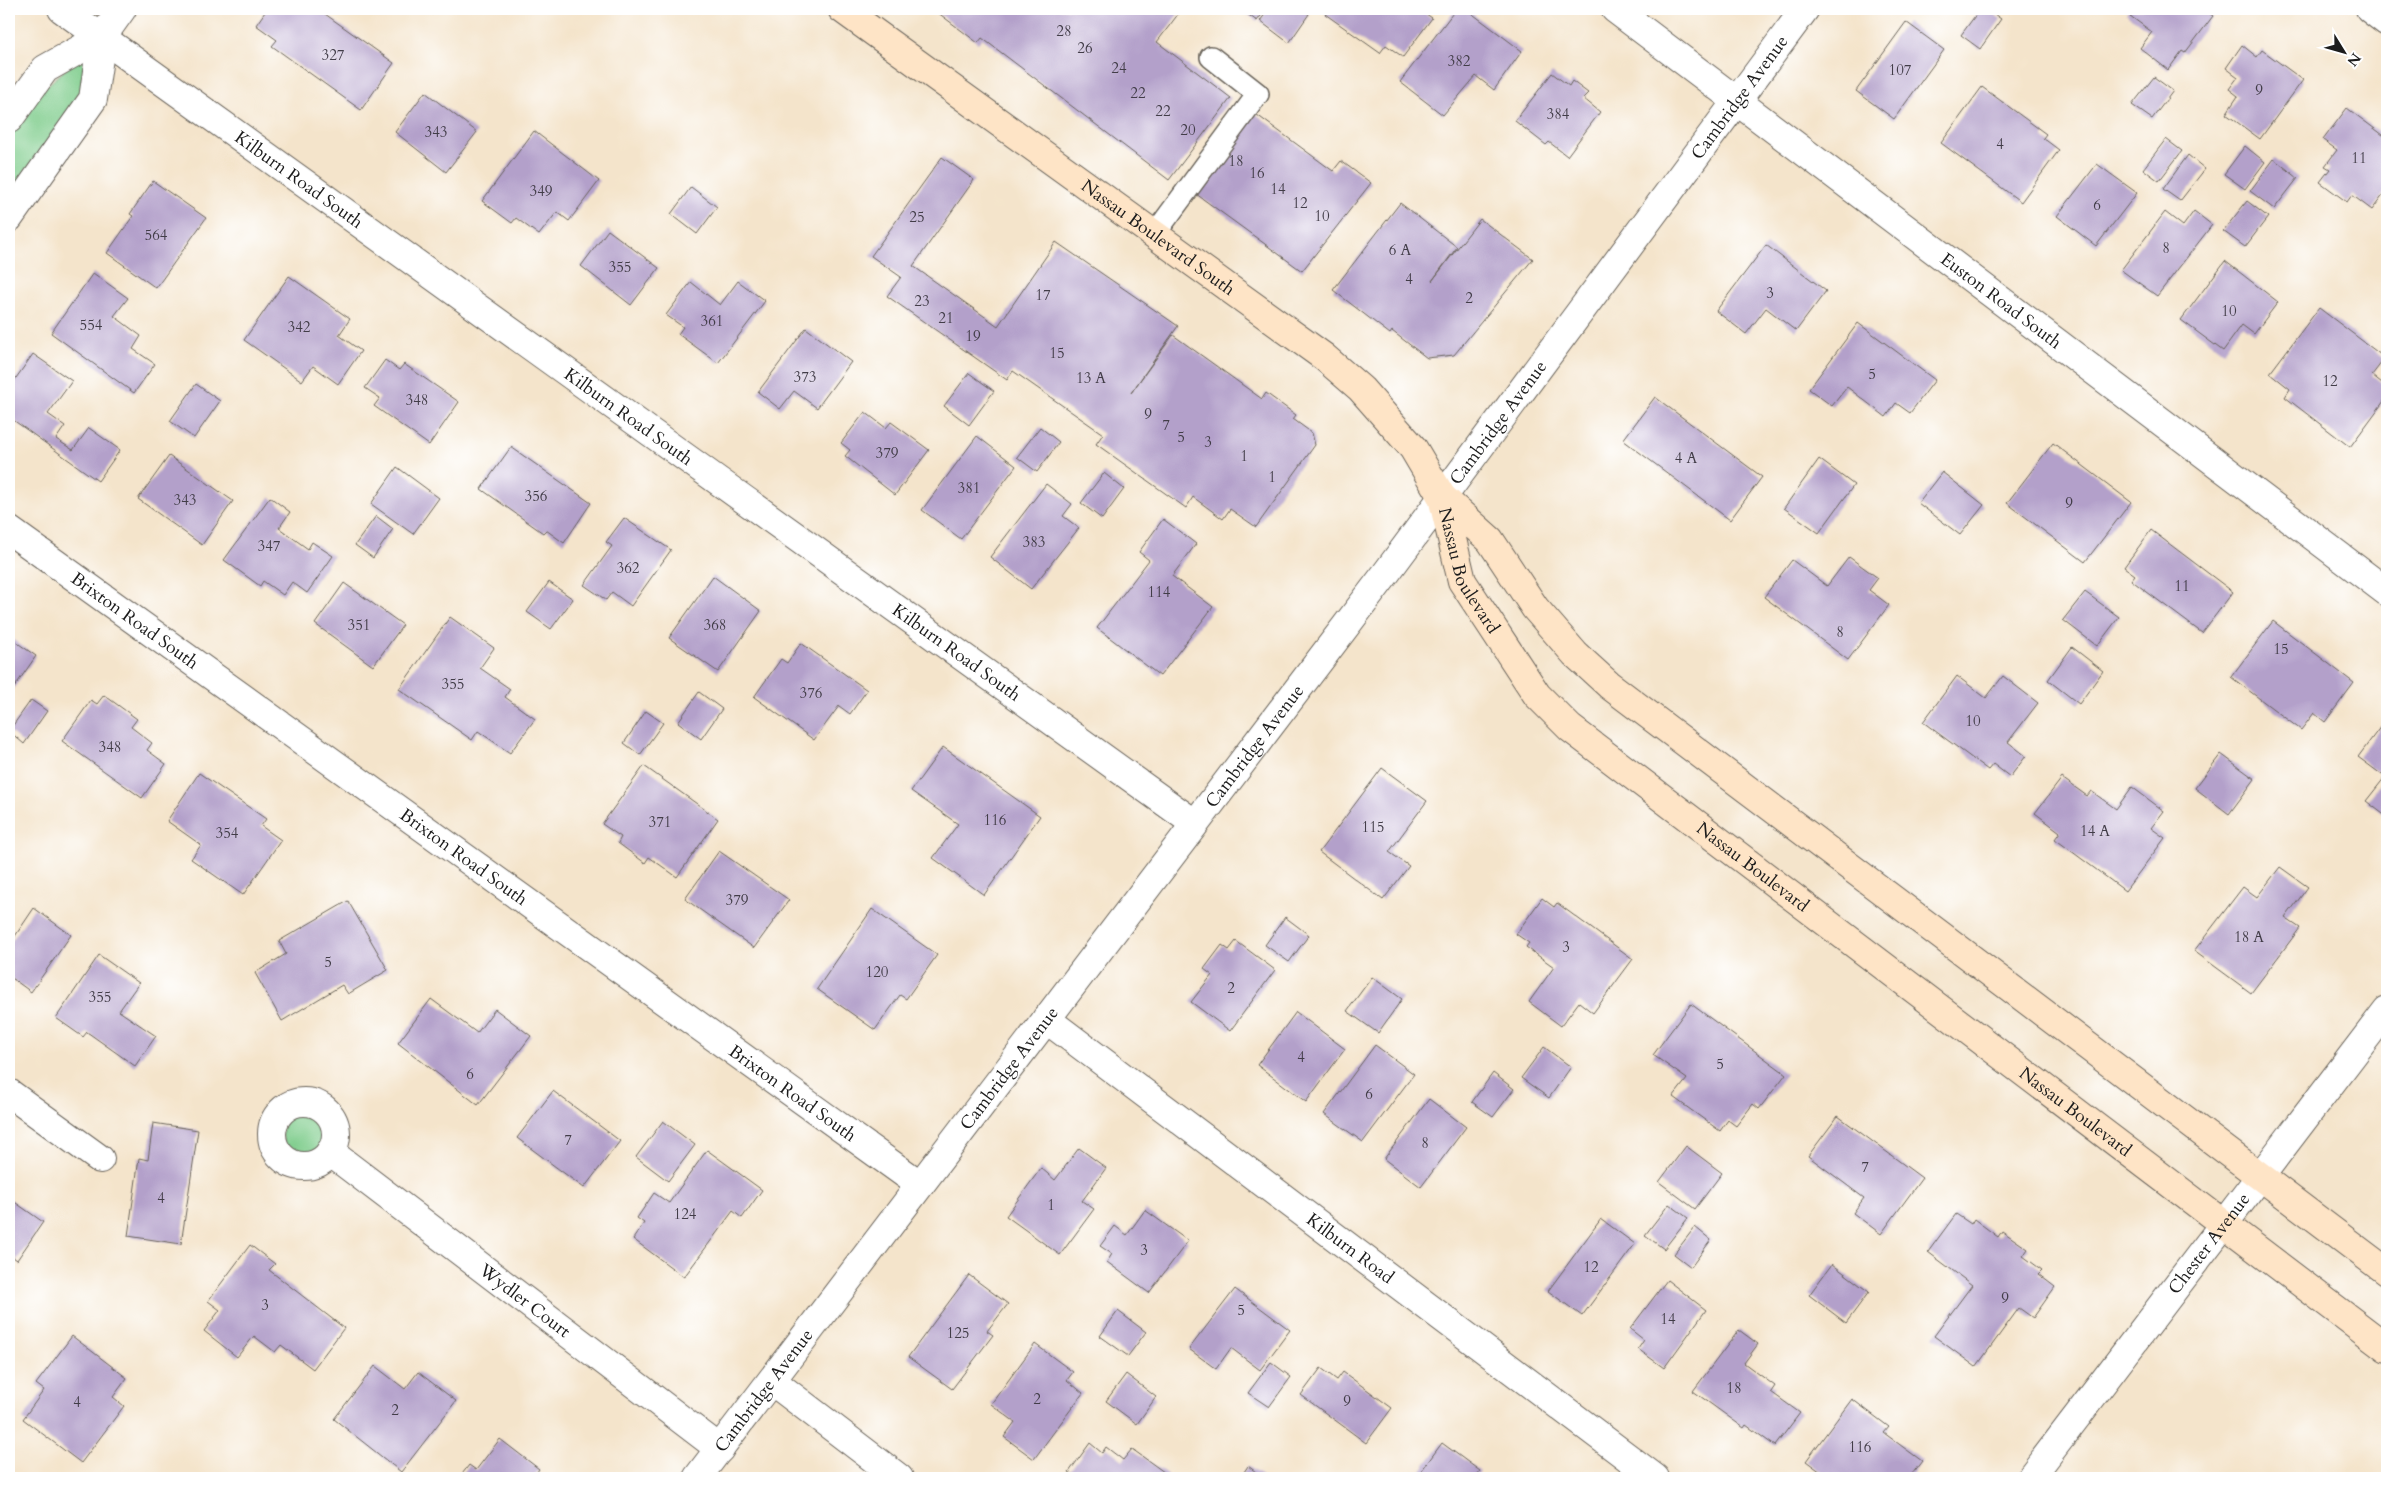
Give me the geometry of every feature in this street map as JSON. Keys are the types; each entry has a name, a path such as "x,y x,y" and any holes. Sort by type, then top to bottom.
{"main road":[{"name":"Nassau Boulevard South","path":"842,9 1324,357 1361,389 1413,448 1442,497"},
{"name":"Nassau Boulevard","path":"1442,497 1490,540 1535,608 1575,654 1609,685 2387,1272"},
{"name":"Nassau Boulevard","path":"1442,497 1462,581 1537,695 1570,728 2387,1348"}],"street":[{"name":"Kilburn Road South","path":"62,9 1194,823"},
{"path":"9,119 45,68 102,37 122,9"},
{"name":"Euston Road South","path":"1615,9 2387,592"},
{"name":"Cambridge Avenue","path":"697,1478 1442,497 1805,9"},
{"path":"2370,9 2387,22"},
{"path":"9,218 93,99 102,37"},
{"name":"Brixton Road South","path":"9,530 919,1184"},
{"name":"Chester Avenue","path":"2030,1478 2387,1010"},
{"name":"Kilburn Road","path":"1046,1019 1655,1478"},
{"path":"9,1093 100,1159"},
{"name":"Wydler Court","path":"330,1152 720,1449"},
{"path":"772,1381 898,1478"}],"lane":[{"path":"1154,235 1258,94 1211,57"}],"green space":[{"path":"102,37 93,99 9,218 9,119"},
{"path":"300,1110 310,1110 324,1120 328,1133 324,1146 318,1152 310,1156 300,1156 286,1146 282,1138 282,1128 292,1114"}],"building":[{"path":"267,9 318,9 394,63 361,110 272,46 277,40 256,25"},
{"path":"933,9 1174,9 1179,13 1157,42 1231,98 1169,180 982,38 978,43"},
{"path":"1240,9 1266,9 1257,21"},
{"path":"1269,9 1301,9 1309,14 1289,43 1260,21"},
{"path":"1329,9 1419,9 1432,18 1403,57 1386,45 1380,53 1325,14"},
{"path":"1456,9 1466,9 1522,51 1494,90 1476,76 1443,115 1400,82"},
{"path":"1980,9 1987,9 2001,19 1980,49 1961,35"},
{"path":"2129,9 2204,9 2213,16 2185,53 2182,51 2168,70 2140,48 2152,32 2126,13"},
{"path":"1906,22 1944,50 1894,119 1856,91"},
{"path":"2242,45 2257,57 2262,50 2303,80 2260,139 2226,114 2238,96 2229,89 2238,77 2226,68"},
{"path":"1552,73 1569,86 1572,81 1588,93 1583,98 1600,112 1567,156 1549,142 1546,145 1515,121"},
{"path":"2154,77 2173,91 2152,119 2132,105"},
{"path":"1982,87 2046,134 2043,138 2059,150 2021,202 1941,143"},
{"path":"425,92 477,132 446,172 395,132"},
{"path":"2347,108 2387,138 2387,190 2372,210 2352,195 2347,202 2320,182 2330,169 2325,166 2337,150 2323,140"},
{"path":"1253,112 1333,171 1341,161 1371,183 1302,271 1192,191"},
{"path":"534,131 599,181 569,221 557,212 539,235 516,218 512,223 482,201"},
{"path":"2166,139 2182,151 2159,181 2143,169"},
{"path":"2245,146 2265,162 2245,189 2224,174"},
{"path":"2188,155 2205,169 2180,201 2163,189"},
{"path":"942,157 974,180 913,266 998,326 1056,242 1178,326 1131,393 1173,335 1262,399 1266,393 1296,415 1293,419 1312,433 1315,445 1256,527 1230,509 1223,519 1193,497 1186,508 1096,444 1103,434 1013,371 1007,380 887,296 901,277 871,256"},
{"path":"2274,159 2298,178 2274,209 2250,191"},
{"path":"2097,164 2137,193 2096,246 2057,216"},
{"path":"153,181 206,218 156,288 107,253 133,216 130,214"},
{"path":"691,187 717,207 697,234 671,214"},
{"path":"2247,201 2268,217 2245,247 2223,231"},
{"path":"1400,203 1457,247 1432,281 1480,219 1533,259 1454,355 1427,358 1392,331 1390,334 1333,290"},
{"path":"2194,211 2212,225 2157,296 2121,270 2165,212 2183,226"},
{"path":"608,230 659,268 631,305 581,266"},
{"path":"1766,245 1826,291 1796,331 1766,308 1746,334 1716,311"},
{"path":"2225,261 2278,302 2254,334 2242,325 2223,351 2181,320"},
{"path":"93,273 128,298 114,316 141,336 133,349 155,364 134,393 51,333"},
{"path":"289,276 350,319 339,335 361,351 338,384 313,366 302,381 244,340"},
{"path":"738,281 765,301 718,363 678,334 683,327 666,315 691,282 720,305"},
{"path":"2319,308 2385,358 2372,375 2387,387 2387,397 2350,447 2285,397 2290,389 2270,373"},
{"path":"1858,323 1935,380 1910,413 1896,403 1886,417 1847,387 1832,406 1809,389"},
{"path":"806,328 851,362 817,408 794,391 780,409 758,392"},
{"path":"33,354 72,381 48,414 65,426 56,439 73,450 89,428 120,450 98,481 9,417 9,388"},
{"path":"385,360 399,370 404,364 459,402 429,445 374,406 380,398 365,388"},
{"path":"969,373 994,391 969,425 944,406"},
{"path":"196,384 220,401 194,438 170,421"},
{"path":"1655,397 1762,477 1730,520 1623,440"},
{"path":"865,412 886,428 891,422 929,450 895,495 845,456 850,450 841,443"},
{"path":"1040,427 1059,442 1037,472 1017,457"},
{"path":"977,436 1016,466 961,539 922,510"},
{"path":"2053,443 2131,502 2085,562 2007,503"},
{"path":"511,447 591,503 564,543 546,530 543,533 481,489"},
{"path":"169,456 233,501 202,545 138,499"},
{"path":"1819,459 1854,485 1819,533 1784,508"},
{"path":"397,467 439,498 413,534 371,504"},
{"path":"1942,472 1984,505 1960,535 1918,503"},
{"path":"1104,473 1124,489 1102,519 1081,503"},
{"path":"1046,484 1072,504 1063,516 1079,528 1031,589 990,557"},
{"path":"270,497 290,512 279,528 308,549 312,542 333,556 307,593 292,582 283,595 263,581 260,586 224,560"},
{"path":"376,516 393,529 373,558 355,545"},
{"path":"624,518 671,550 631,606 612,592 606,600 584,585 612,546 606,542"},
{"path":"1163,519 1196,544 1172,576 1213,607 1160,676 1097,628 1149,560 1139,552"},
{"path":"2151,530 2233,592 2202,633 2131,580 2135,575 2124,567"},
{"path":"1849,557 1878,578 1869,590 1889,605 1848,660 1764,597 1792,560 1827,586"},
{"path":"713,576 761,611 718,672 669,638"},
{"path":"549,582 573,599 551,629 527,612"},
{"path":"344,583 403,625 373,666 315,624"},
{"path":"2085,592 2119,617 2097,646 2063,620"},
{"path":"450,617 494,648 480,668 510,689 505,697 535,719 510,753 478,731 472,740 399,689"},
{"path":"2273,621 2354,683 2325,722 2314,713 2301,730 2231,677"},
{"path":"9,637 36,656 9,695"},
{"path":"801,643 867,690 850,714 839,706 814,740 754,697 781,659 787,663"},
{"path":"2072,647 2103,671 2079,704 2048,680"},
{"path":"1957,676 1986,698 2003,676 2038,703 2008,742 2026,756 2010,777 1993,764 1988,770 1923,722"},
{"path":"699,692 722,709 701,739 678,722"},
{"path":"104,695 137,719 131,727 152,743 147,750 166,764 142,798 62,741 91,700 97,704"},
{"path":"31,700 47,711 24,744 9,731"},
{"path":"646,711 663,723 640,755 624,743"},
{"path":"2387,718 2387,817 2366,801 2385,777 2358,757"},
{"path":"943,747 1040,816 984,895 933,858 958,824 911,791"},
{"path":"2221,754 2255,779 2229,814 2195,788"},
{"path":"644,766 718,819 677,877 649,857 645,863 618,843 621,837 602,824"},
{"path":"1382,768 1427,801 1389,852 1409,866 1383,900 1319,852"},
{"path":"199,773 266,819 261,826 281,840 243,895 191,859 201,845 167,821"},
{"path":"2062,778 2087,796 2091,791 2116,809 2132,787 2164,811 2151,828 2165,838 2125,891 2055,839 2060,832 2035,813"},
{"path":"719,851 789,900 754,948 685,899"},
{"path":"2280,867 2308,887 2285,918 2300,928 2251,993 2194,951 2243,887 2257,897"},
{"path":"1542,898 1554,907 1557,903 1633,959 1593,1013 1579,1002 1561,1026 1529,1002 1554,967 1526,947 1529,943 1516,934"},
{"path":"348,901 388,970 348,994 342,985 282,1021 255,973 286,954 279,941"},
{"path":"34,908 71,935 31,992 9,976 9,945"},
{"path":"872,909 937,955 906,999 900,995 875,1030 817,989"},
{"path":"1285,917 1309,935 1289,962 1265,945"},
{"path":"1236,941 1275,970 1230,1031 1191,1002 1212,975 1204,969 1222,945 1229,950"},
{"path":"99,955 139,983 119,1011 156,1036 135,1066 87,1032 83,1037 56,1018"},
{"path":"1372,977 1402,999 1378,1033 1347,1011"},
{"path":"431,999 477,1033 495,1009 531,1036 478,1105 398,1043"},
{"path":"1691,1004 1786,1074 1759,1109 1753,1104 1736,1126 1728,1120 1720,1131 1673,1097 1687,1079 1653,1055"},
{"path":"1296,1012 1345,1049 1306,1102 1257,1065"},
{"path":"1375,1045 1414,1074 1363,1142 1324,1114"},
{"path":"1544,1047 1571,1067 1549,1098 1521,1078"},
{"path":"1493,1073 1514,1089 1493,1117 1472,1102"},
{"path":"553,1091 620,1141 584,1188 517,1138"},
{"path":"1429,1099 1466,1127 1421,1187 1384,1159"},
{"path":"1838,1116 1922,1178 1881,1234 1853,1213 1864,1198 1808,1156"},
{"path":"663,1121 695,1145 668,1181 636,1157"},
{"path":"153,1123 198,1130 181,1244 128,1236 139,1158 148,1160"},
{"path":"1686,1146 1722,1173 1695,1209 1659,1182"},
{"path":"1079,1148 1106,1168 1082,1201 1094,1209 1060,1255 1006,1216 1041,1168 1055,1180"},
{"path":"707,1150 762,1190 742,1218 733,1211 684,1277 633,1239 644,1223 637,1218 654,1193 669,1203"},
{"path":"9,1198 43,1222 17,1260 9,1254"},
{"path":"1669,1204 1688,1218 1664,1249 1645,1235"},
{"path":"1145,1210 1188,1241 1149,1293 1107,1262 1112,1254 1100,1246 1115,1226 1127,1235"},
{"path":"1956,1214 1971,1224 1974,1219 1998,1237 2002,1231 2028,1249 2023,1256 2042,1270 2038,1274 2055,1287 2033,1318 2019,1308 1976,1367 1934,1336 1972,1285 1928,1252"},
{"path":"1601,1219 1635,1244 1582,1316 1548,1291"},
{"path":"1695,1227 1711,1240 1691,1267 1674,1254"},
{"path":"250,1245 275,1264 269,1270 344,1328 313,1369 281,1345 275,1352 254,1336 237,1357 204,1331 220,1310 208,1301"},
{"path":"1832,1264 1869,1292 1846,1323 1809,1295"},
{"path":"969,1275 1008,1304 987,1331 993,1335 952,1389 908,1357"},
{"path":"1667,1280 1706,1310 1664,1368 1638,1349 1644,1340 1630,1329"},
{"path":"1235,1289 1290,1330 1260,1370 1231,1348 1216,1369 1189,1349"},
{"path":"1118,1311 1146,1332 1128,1356 1100,1336"},
{"path":"1739,1330 1758,1344 1744,1363 1775,1386 1771,1392 1800,1413 1775,1446 1746,1425 1744,1428 1693,1391"},
{"path":"72,1336 127,1378 113,1397 124,1406 81,1463 23,1419 44,1390 36,1384"},
{"path":"1035,1344 1073,1372 1067,1380 1083,1393 1034,1459 1004,1437 1015,1422 991,1404"},
{"path":"1271,1362 1291,1377 1269,1407 1248,1393"},
{"path":"375,1366 405,1389 418,1372 456,1401 401,1472 334,1419"},
{"path":"1321,1368 1337,1380 1343,1372 1392,1408 1366,1443 1301,1395"},
{"path":"1126,1374 1156,1397 1137,1424 1106,1401"},
{"path":"1852,1399 1889,1427 1884,1433 1922,1461 1909,1478 1829,1478 1806,1461"},
{"path":"500,1439 539,1469 533,1478 459,1478 469,1465 476,1470"},
{"path":"1090,1443 1102,1453 1106,1447 1123,1460 1132,1449 1168,1475 1165,1478 1078,1478 1069,1472"},
{"path":"1442,1443 1480,1471 1475,1478 1416,1478"},
{"path":"1248,1466 1264,1478 1240,1478"}]}
